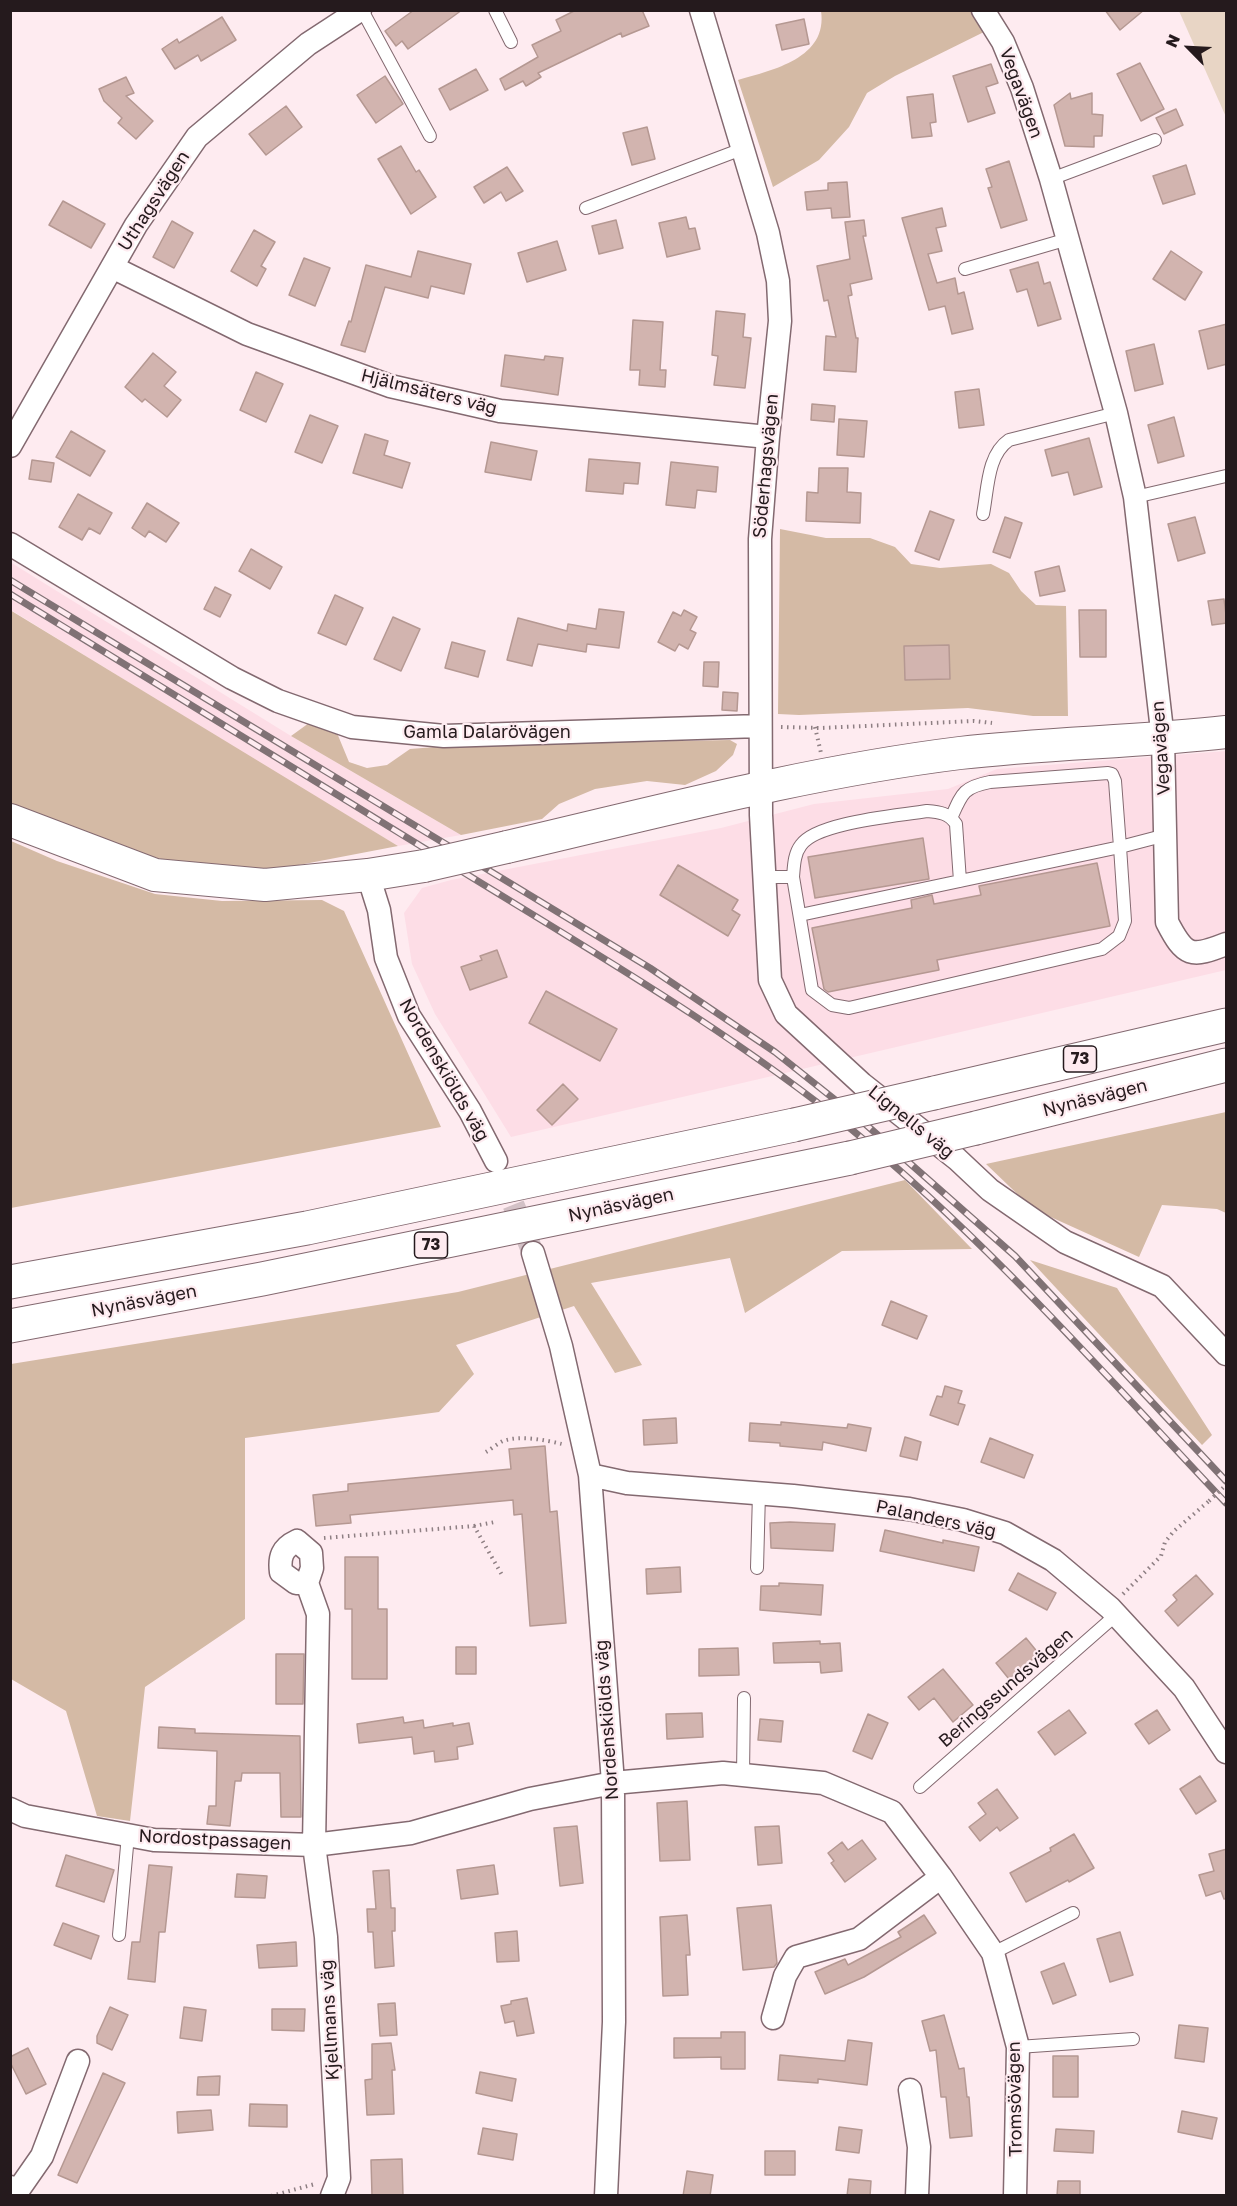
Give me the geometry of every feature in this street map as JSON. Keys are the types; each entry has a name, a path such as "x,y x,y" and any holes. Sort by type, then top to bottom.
{"highway":[{"name":"73","path":"10,1282 308,1228 794,1125 1227,1026"},
{"name":"Nynäsvägen","path":"10,1326 262,1279 850,1158 1227,1065"}],"street":[{"name":"Uthagsvägen","path":"10,446 136,225 197,137 308,44 361,10"},
{"name":"Söderhagsvägen","path":"701,10 768,233 778,281 780,321 759,539 762,788"},
{"name":"Vegavägen","path":"983,10 1003,42 1022,88 1051,179 1116,413 1135,497 1163,740 1167,922 1177,942 1186,951 1202,954 1227,944"},
{"name":"Hjälmsäters väg","path":"112,267 247,334 390,386 500,411 768,437"},
{"name":"Gamla Dalarövägen","path":"10,544 232,678 278,701 352,728 444,736 760,726"},
{"path":"10,820 155,874 265,885 368,875 424,866 762,788 960,753 1163,740 1227,732"},
{"name":"Lignells väg","path":"762,788 770,980 786,1014 862,1084 957,1159 990,1190 1065,1242 1162,1286 1227,1354"},
{"name":"Nordenskiölds väg","path":"368,875 379,910 386,958 410,1016 470,1111 496,1161"},
{"name":"Nordenskiölds väg","path":"532,1253 561,1346 590,1475 613,1784 614,2022 606,2196"},
{"name":"Palanders väg","path":"590,1475 627,1483 759,1493 909,1509 963,1520 1005,1533 1053,1560 1113,1611 1184,1688 1227,1752"},
{"name":"Nordostpassagen","path":"297,1541 311,1553 312,1568 307,1583 318,1614 314,1845"},
{"name":"Tromsövägen","path":"613,1784 723,1773 823,1783 892,1812 941,1877 993,1953 1018,2048 1016,2196"},
{"name":"Nordostpassagen","path":"10,1809 25,1815 154,1840 314,1845 411,1833 530,1799 613,1784"},
{"name":"Kjellmans väg","path":"314,1845 326,1938 336,2187"},
{"path":"773,2018 785,1976 796,1957 858,1939 941,1877"},
{"path":"10,2187 19,2189 42,2156 78,2061"},
{"path":"910,2090 919,2147 917,2196"}],"lane":[{"name":"Uthagsvägen","path":"361,10 430,136"},
{"path":"495,10 511,42"},
{"path":"1051,179 1155,140"},
{"path":"586,208 742,149"},
{"path":"965,269 1068,238"},
{"path":"983,514 994,457 1000,446 1009,440 1116,413"},
{"path":"1135,497 1227,476"},
{"path":"952,816 963,792 973,785 1108,772 1112,774 1115,781 1125,921 1119,936 1102,949 849,1008 832,1005 812,990 793,877 796,857 801,845 810,836 827,828 927,811 939,812 952,816 956,824 960,881"},
{"path":"800,915 1120,847 1166,835"},
{"path":"764,878 793,877"},
{"path":"757,1568 759,1493"},
{"name":"Beringssundsvägen","path":"920,1787 1113,1611"},
{"path":"743,1775 744,1698"},
{"path":"119,1935 128,1835"},
{"path":"993,1953 1073,1913"},
{"path":"1018,2048 1133,2039"}],"path":[{"path":"486,1452 503,1441 518,1439 564,1444"},
{"path":"1113,1611 1161,1556 1164,1542 1227,1485"},
{"path":"297,1541 474,1526 495,1522"},
{"path":"474,1526 502,1575"},
{"path":"271,2196 336,2187"}],"shaded area":[{"path":"821,11 974,11 990,29 895,76 867,93 849,127 819,160 773,187 738,80 767,72 807,51 816,40 821,27"},
{"path":"1179,11 1226,11 1226,117"},
{"path":"780,529 826,538 870,538 895,547 911,564 940,568 991,564 1009,573 1021,591 1036,605 1066,606 1068,716 1033,716 968,708 778,714"},
{"path":"10,562 291,736 461,835 398,846 279,775 11,610"},
{"path":"10,610 398,846 278,869 187,866 102,843 11,806"},
{"path":"309,723 337,733 349,762 367,768 387,765 410,749 460,745 730,740 737,744 733,755 716,771 685,785 647,781 595,789 559,804 542,819 461,835 291,736"},
{"path":"1226,751 1226,970 511,1137 435,1014 412,964 404,913 422,888 451,880 721,828 814,804 948,789 997,769"},
{"path":"11,841 57,861 155,894 222,901 322,900 344,911 441,1127 11,1208"},
{"path":"1226,1112 1226,1213 1217,1209 1162,1205 1139,1257 1033,1209 986,1164"},
{"path":"905,1180 972,1249 842,1251 745,1313 730,1258 591,1283 642,1365 615,1373 574,1306 456,1345 474,1374 439,1412 245,1438 245,1619 145,1687 130,1821 97,1816 66,1711 11,1679 11,1364 458,1292"},
{"path":"1030,1260 1117,1288 1212,1435 1202,1445"}],"building":[{"path":"414,10 462,10 408,49 402,41 396,46 385,31"},
{"path":"576,10 642,10 649,26 622,37 621,33 538,73 541,77 526,86 523,81 505,90 500,79 538,57 532,45 561,31 556,20"},
{"path":"1105,10 1144,10 1120,30"},
{"path":"222,17 236,40 201,61 198,55 175,69 162,49 177,39 179,43"},
{"path":"804,19 809,44 782,50 776,25"},
{"path":"1140,63 1164,109 1141,121 1117,74"},
{"path":"991,64 998,83 986,87 995,113 968,122 953,76"},
{"path":"476,69 488,90 450,110 439,89"},
{"path":"385,76 403,104 376,123 357,95"},
{"path":"126,77 134,93 126,96 153,121 136,139 118,123 122,118 104,101 99,89"},
{"path":"1070,93 1071,99 1092,93 1092,114 1103,115 1102,136 1094,136 1094,147 1065,146 1054,105"},
{"path":"933,94 936,122 930,123 932,136 912,138 907,97"},
{"path":"286,106 302,127 266,155 249,134"},
{"path":"1176,109 1183,125 1164,134 1156,118"},
{"path":"647,127 655,159 632,165 623,133"},
{"path":"401,146 416,172 419,170 436,197 411,214 378,159"},
{"path":"1009,161 1027,220 1001,228 988,188 992,187 986,169"},
{"path":"1186,165 1195,194 1163,204 1153,176"},
{"path":"507,167 523,191 506,201 501,192 484,203 474,187"},
{"path":"847,182 850,217 832,218 831,208 807,210 805,192 828,190 828,183"},
{"path":"63,201 105,224 91,248 49,225"},
{"path":"942,208 946,226 936,228 942,251 928,254 937,283 955,278 958,294 964,292 973,329 952,334 945,306 929,310 902,218"},
{"path":"686,217 689,229 695,228 700,249 667,257 659,223"},
{"path":"616,220 623,248 599,254 592,226"},
{"path":"864,220 866,236 863,236 872,279 850,284 852,295 848,296 856,338 858,338 856,372 824,370 826,336 836,337 828,300 824,301 817,266 850,259 845,222"},
{"path":"172,221 193,233 174,268 153,257"},
{"path":"254,230 275,242 261,266 266,269 257,286 231,271"},
{"path":"557,241 566,270 527,282 518,253"},
{"path":"418,251 471,264 464,294 431,286 428,298 385,287 365,352 341,345 349,321 351,322 366,265 411,277"},
{"path":"1171,251 1202,272 1185,300 1153,279"},
{"path":"304,258 330,268 315,306 289,295"},
{"path":"1038,262 1044,284 1050,282 1061,319 1038,326 1027,289 1017,292 1010,270"},
{"path":"716,311 745,314 743,337 751,338 745,388 714,385 718,356 712,355"},
{"path":"633,320 663,322 660,370 666,370 665,387 639,385 640,370 630,370"},
{"path":"1227,324 1227,364 1208,369 1199,331"},
{"path":"1154,344 1163,384 1135,391 1126,351"},
{"path":"153,353 176,372 164,386 181,400 167,417 145,399 142,402 125,387"},
{"path":"505,355 544,360 545,356 563,358 558,395 501,386"},
{"path":"256,372 283,384 266,422 240,410"},
{"path":"979,389 984,425 959,428 955,392"},
{"path":"812,404 835,406 834,422 811,420"},
{"path":"310,415 338,426 322,463 295,452"},
{"path":"1174,417 1184,456 1158,463 1148,425"},
{"path":"839,419 867,421 864,457 837,455"},
{"path":"71,431 105,451 90,476 56,457"},
{"path":"365,434 388,441 384,455 410,463 402,488 353,473"},
{"path":"1089,438 1102,487 1074,495 1068,472 1052,476 1045,450"},
{"path":"491,442 537,451 531,480 485,472"},
{"path":"589,459 640,463 638,484 624,483 623,494 586,491"},
{"path":"32,460 54,463 51,482 29,479"},
{"path":"671,462 718,467 716,492 697,490 695,508 666,505"},
{"path":"819,468 848,468 847,492 861,493 860,523 806,521 807,492 818,493"},
{"path":"78,494 112,513 100,534 89,528 82,540 59,527"},
{"path":"147,503 179,523 166,542 149,531 145,537 132,528"},
{"path":"930,511 954,520 939,560 915,551"},
{"path":"1005,517 1022,523 1010,558 993,552"},
{"path":"1195,517 1205,553 1178,561 1168,524"},
{"path":"251,549 282,567 270,589 239,571"},
{"path":"1059,566 1065,591 1040,596 1035,572"},
{"path":"215,587 231,595 220,617 204,609"},
{"path":"335,595 363,608 346,645 318,633"},
{"path":"1224,599 1227,623 1212,625 1208,601"},
{"path":"599,609 624,612 619,648 587,644 586,652 538,644 532,666 507,660 518,618 567,631 568,624 596,629"},
{"path":"684,610 697,617 690,630 696,633 688,649 679,644 675,651 658,642 673,612 681,616"},
{"path":"1079,610 1106,610 1106,657 1080,657"},
{"path":"393,617 420,629 401,671 374,659"},
{"path":"452,642 485,651 478,677 445,668"},
{"path":"949,645 950,679 905,680 904,646"},
{"path":"704,662 719,662 718,687 703,686"},
{"path":"723,692 738,693 737,711 722,710"},
{"path":"923,838 929,879 815,898 808,857"},
{"path":"1097,863 1110,926 937,960 939,970 828,992 824,989 812,928 912,908 911,900 932,895 934,904 981,895 979,886"},
{"path":"678,865 738,900 732,910 740,915 728,936 660,895"},
{"path":"497,950 507,977 470,990 461,967 482,960 480,956"},
{"path":"546,991 617,1029 600,1061 529,1023"},
{"path":"563,1084 578,1099 552,1125 537,1110"},
{"path":"891,1301 927,1316 917,1339 882,1325"},
{"path":"945,1386 962,1391 958,1403 965,1405 958,1425 930,1415 937,1396 942,1397"},
{"path":"676,1418 677,1443 644,1445 643,1420"},
{"path":"781,1422 847,1428 848,1424 871,1428 866,1451 823,1442 822,1450 780,1446 780,1443 749,1441 750,1423 781,1425"},
{"path":"905,1437 921,1442 917,1460 900,1456"},
{"path":"990,1438 1033,1455 1024,1478 981,1462"},
{"path":"545,1446 550,1512 557,1511 566,1623 530,1626 522,1514 514,1515 513,1500 350,1515 351,1523 316,1526 313,1495 348,1491 348,1484 511,1469 509,1449"},
{"path":"770,1523 835,1524 833,1551 771,1548"},
{"path":"885,1530 943,1543 943,1540 979,1547 974,1571 880,1551"},
{"path":"345,1557 378,1557 378,1609 387,1609 387,1679 352,1679 352,1609 345,1609"},
{"path":"680,1567 681,1592 647,1594 646,1569"},
{"path":"1018,1573 1056,1593 1047,1610 1009,1590"},
{"path":"1196,1575 1213,1594 1178,1626 1165,1611 1177,1600 1173,1595"},
{"path":"779,1583 823,1585 821,1615 760,1610 761,1586 779,1586"},
{"path":"1026,1638 1039,1654 1009,1679 996,1663"},
{"path":"820,1641 820,1644 840,1643 842,1671 821,1673 820,1662 774,1663 773,1643"},
{"path":"456,1647 476,1647 476,1674 456,1674"},
{"path":"738,1648 739,1675 699,1676 699,1649"},
{"path":"276,1654 304,1654 303,1704 276,1704"},
{"path":"943,1669 973,1705 953,1722 934,1698 919,1710 908,1697"},
{"path":"1069,1710 1086,1733 1055,1755 1038,1732"},
{"path":"1157,1710 1170,1730 1149,1744 1135,1724"},
{"path":"702,1713 703,1737 667,1739 666,1714"},
{"path":"868,1714 888,1723 872,1759 853,1751"},
{"path":"403,1717 404,1723 423,1720 424,1728 469,1723 473,1744 457,1747 458,1759 435,1762 434,1751 414,1754 412,1737 359,1743 357,1724"},
{"path":"760,1719 783,1721 781,1742 758,1740"},
{"path":"159,1727 195,1729 195,1733 300,1736 301,1817 281,1817 280,1773 242,1773 241,1781 235,1781 230,1826 207,1824 209,1806 216,1806 217,1751 158,1748"},
{"path":"1200,1776 1216,1801 1196,1814 1180,1789"},
{"path":"997,1789 1018,1818 1000,1831 997,1827 980,1841 969,1827 986,1814 978,1803"},
{"path":"687,1801 690,1860 660,1861 657,1803"},
{"path":"577,1826 583,1883 560,1886 554,1828"},
{"path":"779,1826 782,1863 758,1865 755,1827"},
{"path":"1074,1834 1094,1868 1026,1902 1010,1873 1051,1851 1050,1848"},
{"path":"862,1840 876,1859 845,1882 831,1863 834,1861 828,1853 842,1842 848,1850"},
{"path":"1227,1849 1227,1898 1224,1899 1221,1891 1206,1896 1199,1875 1214,1871 1209,1854"},
{"path":"66,1855 114,1870 104,1902 56,1886"},
{"path":"149,1865 172,1867 165,1932 159,1932 155,1982 128,1979 132,1942 140,1942"},
{"path":"494,1865 498,1894 461,1899 457,1870"},
{"path":"389,1870 391,1908 395,1908 395,1931 392,1931 394,1966 375,1968 373,1932 368,1932 367,1909 376,1909 373,1871"},
{"path":"237,1874 267,1876 265,1898 235,1897"},
{"path":"771,1905 777,1963 774,1967 743,1970 737,1908"},
{"path":"687,1915 690,1955 686,1955 688,1995 663,1996 660,1917"},
{"path":"924,1915 936,1933 864,1977 825,1994 815,1972 845,1959 848,1965 901,1937 898,1932"},
{"path":"63,1923 99,1936 91,1959 54,1945"},
{"path":"517,1931 519,1961 497,1962 495,1933"},
{"path":"1120,1932 1133,1975 1110,1982 1097,1939"},
{"path":"296,1942 297,1966 259,1968 257,1945"},
{"path":"1064,1963 1076,1995 1053,2004 1041,1972"},
{"path":"527,1998 534,2033 517,2036 514,2021 505,2023 501,2006 511,2004 511,2001"},
{"path":"395,2003 397,2035 380,2036 378,2004"},
{"path":"110,2007 128,2015 112,2050 97,2043 97,2036"},
{"path":"184,2007 206,2010 202,2041 180,2038"},
{"path":"272,2009 305,2009 304,2031 272,2030"},
{"path":"944,2015 959,2069 964,2068 972,2136 950,2138 946,2097 941,2097 936,2050 930,2051 922,2021"},
{"path":"1179,2025 1208,2028 1204,2062 1175,2058"},
{"path":"721,2032 745,2032 745,2069 721,2069 721,2057 674,2058 674,2038 721,2038"},
{"path":"848,2040 872,2043 867,2085 818,2079 818,2083 778,2080 780,2055 845,2061"},
{"path":"391,2043 395,2070 392,2070 394,2114 367,2115 365,2080 372,2079 372,2044"},
{"path":"28,2048 46,2084 26,2094 10,2062 10,2057"},
{"path":"1053,2056 1078,2056 1078,2097 1053,2097"},
{"path":"480,2072 516,2079 512,2101 476,2093"},
{"path":"103,2073 125,2083 77,2183 58,2175"},
{"path":"220,2076 219,2095 197,2095 198,2077"},
{"path":"250,2104 287,2105 287,2127 249,2126"},
{"path":"211,2110 213,2130 178,2133 177,2112"},
{"path":"1182,2111 1217,2118 1212,2139 1178,2132"},
{"path":"839,2127 862,2130 859,2153 836,2150"},
{"path":"483,2128 517,2134 513,2160 478,2154"},
{"path":"1056,2129 1094,2131 1093,2153 1054,2151"},
{"path":"765,2151 795,2151 795,2175 765,2175"},
{"path":"402,2159 403,2196 372,2196 371,2160"},
{"path":"687,2171 713,2175 710,2196 683,2196"},
{"path":"849,2179 871,2181 870,2196 847,2196"},
{"path":"1058,2181 1080,2181 1080,2196 1057,2196"}],"tunnel":[{"path":"501,1174 533,1253"}],"railway":[{"path":"10,580 650,968 775,1052 863,1122 1015,1256 1226,1481"},
{"path":"10,594 624,971 763,1062 851,1129 950,1217 1044,1310 1226,1503"}]}
